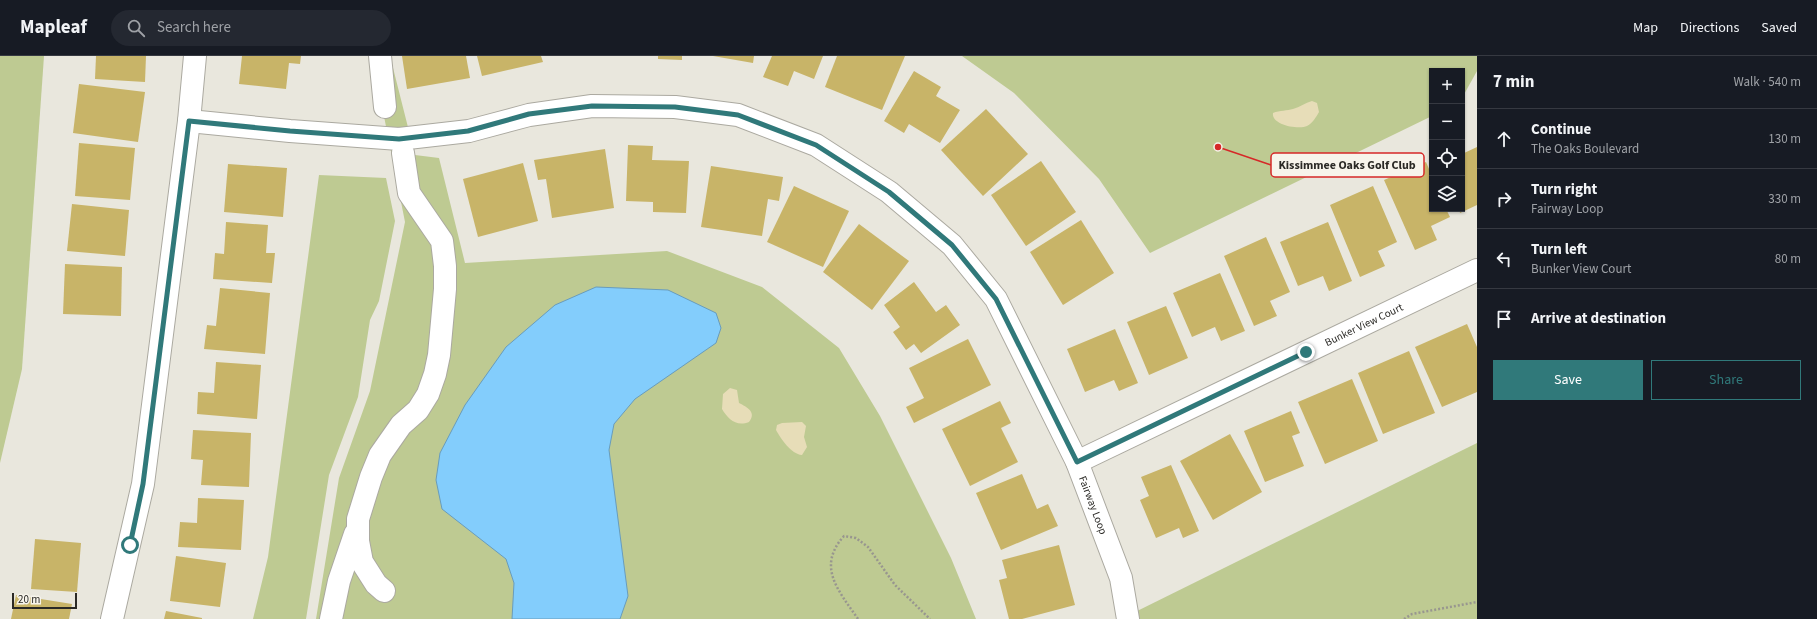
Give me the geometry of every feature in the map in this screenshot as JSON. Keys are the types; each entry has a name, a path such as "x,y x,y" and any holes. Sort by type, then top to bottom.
{"street":[{"path":"112,619 143,484 189,121 195,56"},
{"path":"380,56 385,107"},
{"name":"Fairway Loop","path":"189,121 290,131 399,139 468,131 529,114 592,106 675,107 738,115 816,145 889,192 952,245 996,299 1077,462 1121,578 1128,619"},
{"path":"384,591 376,584 362,562 358,541 358,519 371,477 380,455 401,425 418,410 428,394 435,374 439,355 445,289 445,266 442,241 409,193 403,153"},
{"name":"Bunker View Court","path":"1077,462 1477,270"},
{"path":"330,619 339,581 358,525"}],"path":[{"path":"858,619 840,593 832,576 831,561 834,547 844,536 856,538 868,547 895,585 930,619"},
{"path":"1404,619 1412,614 1477,602"}],"green space":[{"path":"0,56 44,56 22,369 0,463"},
{"path":"372,56 390,56 415,155 439,158 465,263 667,251 762,287 839,348 880,416 951,558 976,619 316,619 339,478 370,391 405,222"},
{"path":"962,56 1477,56 1477,71 1465,93 1465,68 1429,68 1429,117 1150,253 1099,179 1014,93"},
{"path":"319,175 386,178 395,221 379,301 370,320 358,397 329,475 306,619 253,619 268,557"},
{"path":"1477,443 1477,619 1121,619"}],"sand":[{"path":"1312,101 1317,103 1319,112 1313,122 1307,126 1286,126 1276,121 1274,117 1273,113 1293,109"},
{"path":"730,388 737,390 739,403 750,410 752,415 749,422 736,423 727,416 722,409 723,394"},
{"path":"802,422 806,426 804,437 807,447 802,455 790,449 776,430 777,425 782,423"}],"water":[{"path":"596,287 668,290 716,313 721,328 716,343 635,399 614,424 609,450 628,596 620,619 512,619 514,583 506,559 442,509 436,480 440,453 465,405 506,347 555,305"}],"building":[{"path":"96,56 146,56 145,82 95,79"},
{"path":"242,56 301,56 300,64 289,63 286,89 239,84"},
{"path":"402,56 466,56 470,78 407,89"},
{"path":"477,56 541,56 543,62 482,76"},
{"path":"658,56 682,56 682,60 658,59"},
{"path":"713,56 754,56 753,63"},
{"path":"772,56 823,56 814,79 794,71 788,86 763,77"},
{"path":"837,56 905,56 882,110 825,87"},
{"path":"914,71 941,87 936,96 960,110 940,143 909,124 904,133 884,121"},
{"path":"79,84 145,92 138,142 73,133"},
{"path":"986,109 1028,154 983,196 941,150"},
{"path":"79,143 135,148 130,200 75,196"},
{"path":"628,145 653,146 652,160 689,161 686,213 653,212 653,202 626,201"},
{"path":"1477,147 1477,205 1465,211 1465,176 1465,153"},
{"path":"605,149 614,208 552,218 546,179 538,180 534,160"},
{"path":"1041,161 1076,212 1026,246 991,195"},
{"path":"1426,162 1429,169 1429,212 1448,212 1450,217 1431,226 1437,240 1415,250 1384,180"},
{"path":"523,163 538,221 478,237 463,179"},
{"path":"228,164 287,168 283,217 224,212"},
{"path":"711,166 783,177 779,201 768,199 762,236 701,227"},
{"path":"794,186 849,211 823,267 767,242"},
{"path":"1373,186 1397,242 1378,251 1385,266 1360,277 1330,205"},
{"path":"72,204 129,210 125,256 67,251"},
{"path":"1081,220 1114,273 1063,305 1030,252"},
{"path":"226,222 268,225 266,253 275,253 272,283 213,279 215,253 224,254"},
{"path":"1328,222 1352,281 1329,291 1323,276 1298,286 1280,242"},
{"path":"859,224 909,261 872,310 823,272"},
{"path":"1266,237 1290,292 1270,301 1277,316 1254,326 1224,256"},
{"path":"65,264 122,267 121,316 63,314"},
{"path":"1220,273 1245,331 1221,341 1215,327 1192,337 1173,293"},
{"path":"914,282 936,312 946,305 960,325 921,353 914,344 906,350 893,332 900,327 884,305"},
{"path":"220,288 270,293 265,354 204,349 207,325 216,326"},
{"path":"1166,306 1188,358 1149,375 1127,322"},
{"path":"1467,324 1477,347 1477,392 1442,407 1415,347"},
{"path":"1115,329 1138,383 1119,391 1114,380 1085,392 1067,349"},
{"path":"968,339 991,385 914,423 906,407 924,398 909,368"},
{"path":"1409,351 1435,413 1383,434 1358,373"},
{"path":"216,362 261,365 257,419 197,414 198,392 214,393"},
{"path":"1352,379 1378,441 1325,464 1298,402"},
{"path":"1000,401 1011,423 1001,428 1018,462 970,486 942,429"},
{"path":"1291,411 1300,433 1292,436 1304,466 1265,482 1244,431"},
{"path":"193,430 251,433 249,487 201,485 203,460 191,459"},
{"path":"1230,434 1262,492 1213,520 1180,461"},
{"path":"1171,465 1199,531 1183,538 1179,528 1156,538 1140,500 1149,496 1141,477"},
{"path":"1022,474 1037,509 1048,504 1058,526 1001,550 976,493"},
{"path":"198,498 244,500 241,550 178,547 180,522 197,523"},
{"path":"35,539 81,543 77,592 31,589"},
{"path":"1059,545 1075,605 1022,619 1009,619 999,580 1007,578 1002,560"},
{"path":"176,556 226,563 220,607 170,601"},
{"path":"16,595 72,604 69,619 11,619"},
{"path":"166,611 202,618 202,619 164,619"}],"place":[{"name":"Kissimmee Oaks Golf Club","path":"1218,147"}],"route":[{"path":"130,545 143,484 189,121 290,131 399,139 468,131 529,114 592,106 675,107 738,115 816,145 889,192 952,245 996,299 1077,462 1306,352"}]}
